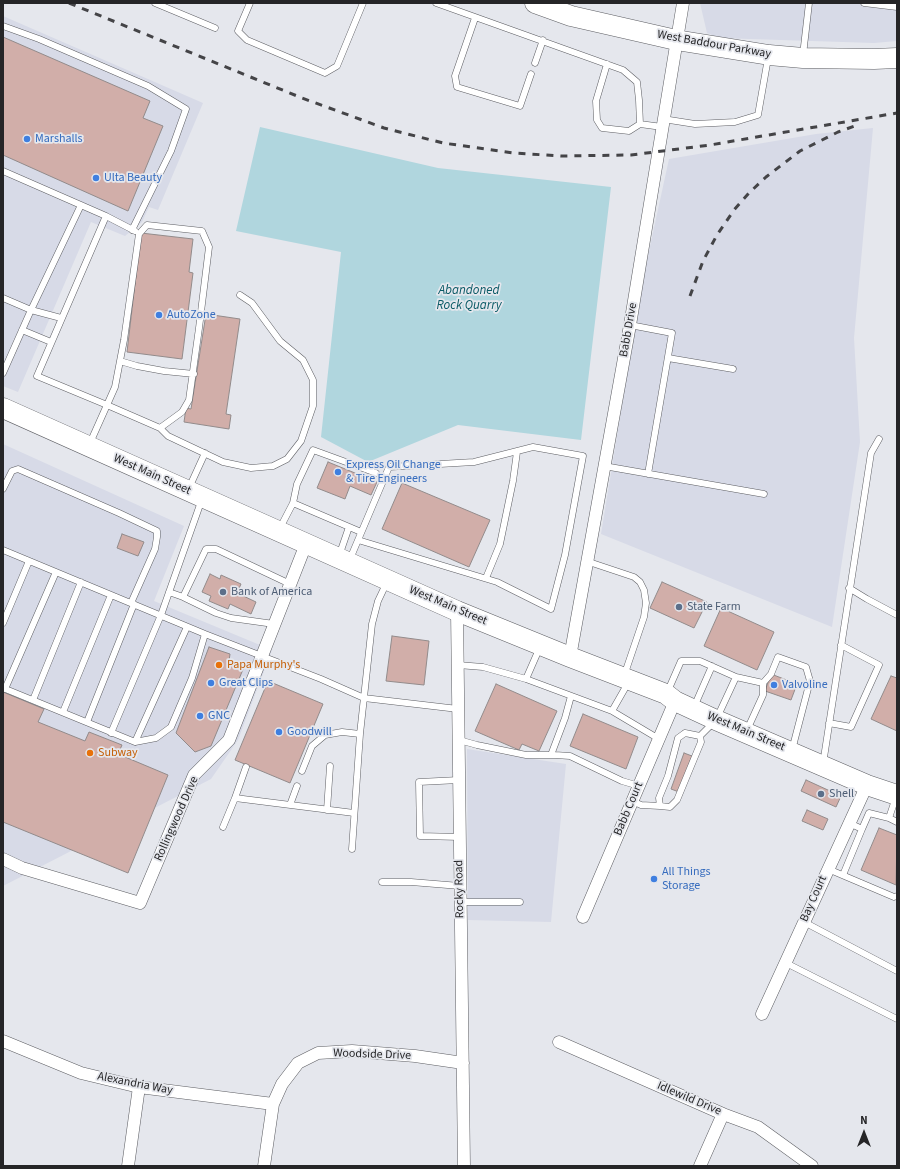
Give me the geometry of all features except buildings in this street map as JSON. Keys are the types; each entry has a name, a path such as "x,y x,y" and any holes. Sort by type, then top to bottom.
{"main road":[{"name":"West Baddour Parkway","path":"535,3 571,16 676,40 769,55 803,58 897,58"},
{"name":"West Main Street","path":"3,408 457,611 627,679 693,708 716,720 867,784 897,795"}],"street":[{"name":"Babb Drive","path":"570,657 586,561 630,325 683,3"},
{"name":"Rollingwood Drive","path":"3,859 22,868 140,902 194,775 229,740 306,544"},
{"name":"Rocky Road","path":"457,611 464,1166"},
{"name":"Babb Court","path":"583,917 659,739 671,698"},
{"name":"Bay Court","path":"762,1014 867,784"},
{"name":"Alexandria Way","path":"3,1041 81,1073 138,1087 273,1104"},
{"name":"Idlewild Drive","path":"560,1042 723,1114 758,1127 812,1166"},
{"name":"Woodside Drive","path":"264,1166 273,1104 282,1084 298,1063 318,1054 352,1051 415,1056 463,1063"},
{"path":"128,1166 138,1087"},
{"path":"700,1166 723,1114"}],"lane":[{"path":"155,3 162,4 215,28"},
{"path":"250,3 238,31 247,40 325,73 337,66 363,3"},
{"path":"436,3 474,18 543,40 623,70 637,82 640,124"},
{"path":"803,58 809,3"},
{"path":"864,3 897,7"},
{"path":"474,18 455,76 457,87 520,106 531,74"},
{"path":"3,26 39,39 148,86 186,109 171,151 132,230"},
{"path":"535,63 543,40"},
{"path":"606,64 596,101 597,120 602,128 629,131 640,124 703,124 735,122 758,115 769,55"},
{"path":"3,171 106,216 139,234"},
{"path":"3,373 81,205"},
{"path":"106,216 37,376 160,428 168,436 223,462 251,468 273,466 287,459 301,441 313,406 313,380 303,360 280,341 252,303 240,295"},
{"path":"89,446 115,387 124,340 139,234 148,225 202,231 209,247 194,374 189,400 182,412 160,428"},
{"path":"3,299 31,310 61,318"},
{"path":"630,325 672,333 648,474"},
{"path":"22,330 51,342"},
{"path":"668,358 733,369"},
{"path":"120,361 164,371 194,374"},
{"path":"822,765 871,453 879,439"},
{"path":"343,560 358,540 389,467 474,462 533,447 583,456 565,555 551,609 486,578 358,540"},
{"path":"279,532 293,503 297,484 313,450 376,473"},
{"path":"486,578 500,544 513,481 517,452"},
{"path":"111,733 161,615 169,592 205,453"},
{"path":"604,466 764,494"},
{"path":"3,489 12,471 18,469 157,531 155,549 87,722"},
{"path":"293,503 361,532"},
{"path":"343,560 349,527"},
{"path":"183,597 206,549 216,549 290,584"},
{"path":"3,551 187,627 321,679 364,698 458,709"},
{"path":"3,623 29,561"},
{"path":"586,561 634,577 640,582 644,590 646,602 644,617 627,679 612,711"},
{"path":"56,572 4,688 111,733 135,742 156,738 171,727 192,678 205,634"},
{"path":"352,849 360,734 372,624 378,601 388,580"},
{"path":"33,700 81,582"},
{"path":"849,588 897,615"},
{"path":"169,592 231,618 274,624"},
{"path":"62,712 111,595"},
{"path":"135,742 187,627"},
{"path":"526,679 541,645"},
{"path":"829,723 851,727 879,665 841,645"},
{"path":"746,732 763,695 763,683 771,674 778,656 806,667 810,681 791,751"},
{"path":"671,698 681,662 700,661 736,677 763,683"},
{"path":"458,665 483,667 526,679 612,711 659,739"},
{"path":"693,708 712,666"},
{"path":"700,736 716,720 736,677"},
{"path":"551,755 565,718 571,696"},
{"path":"302,771 312,746 325,735 342,732 360,734"},
{"path":"660,806 659,798 668,776 678,738 685,733 700,736"},
{"path":"632,801 642,805 670,807 677,800 701,742 700,736"},
{"path":"459,740 526,755 570,756 622,781 639,786"},
{"path":"327,810 330,766"},
{"path":"222,828 246,767"},
{"path":"459,780 419,782 420,836 460,837"},
{"path":"290,805 297,786"},
{"path":"889,818 897,795"},
{"path":"235,798 354,813"},
{"path":"843,875 869,813 889,818 897,822"},
{"path":"849,823 862,829"},
{"path":"828,869 894,897 897,896"},
{"path":"382,882 411,882 460,886"},
{"path":"461,902 520,902"},
{"path":"804,922 897,971"},
{"path":"786,963 897,1019"}],"shaded area":[{"path":"700,3 897,3 897,41 874,43 719,38 707,33"},
{"path":"3,16 203,103 158,210 149,207 142,222 125,236 91,222 18,392 3,386"},
{"path":"873,128 854,338 860,442 832,627 601,534 642,283 669,159 816,134"},
{"path":"3,444 184,526 154,601 272,650 238,740 211,779 3,886"},
{"path":"467,749 566,764 551,922 468,920"}],"water":[{"name":"Abandoned Rock Quarry","path":"260,127 438,168 611,187 581,440 458,425 368,462 321,437 341,252 236,231"}],"railway":[{"path":"69,3 302,98 384,128 443,143 514,153 561,156 631,155 710,145 897,113"},
{"path":"690,296 703,261 717,235 734,210 749,193 766,177 800,151 838,132 860,124"}],"place":[{"name":"Marshalls","path":"27,139"},
{"name":"Ulta Beauty","path":"96,178"},
{"name":"AutoZone","path":"159,315"},
{"name":"Express Oil Change & Tire Engineers","path":"338,472"},
{"name":"Bank of America","path":"223,592"},
{"name":"State Farm","path":"679,607"},
{"name":"Papa Murphy's","path":"219,665"},
{"name":"Great Clips","path":"211,683"},
{"name":"Valvoline","path":"774,685"},
{"name":"GNC","path":"200,716"},
{"name":"Goodwill","path":"279,732"},
{"name":"Subway","path":"90,753"},
{"name":"Shell","path":"821,794"},
{"name":"All Things Storage","path":"654,879"}]}
